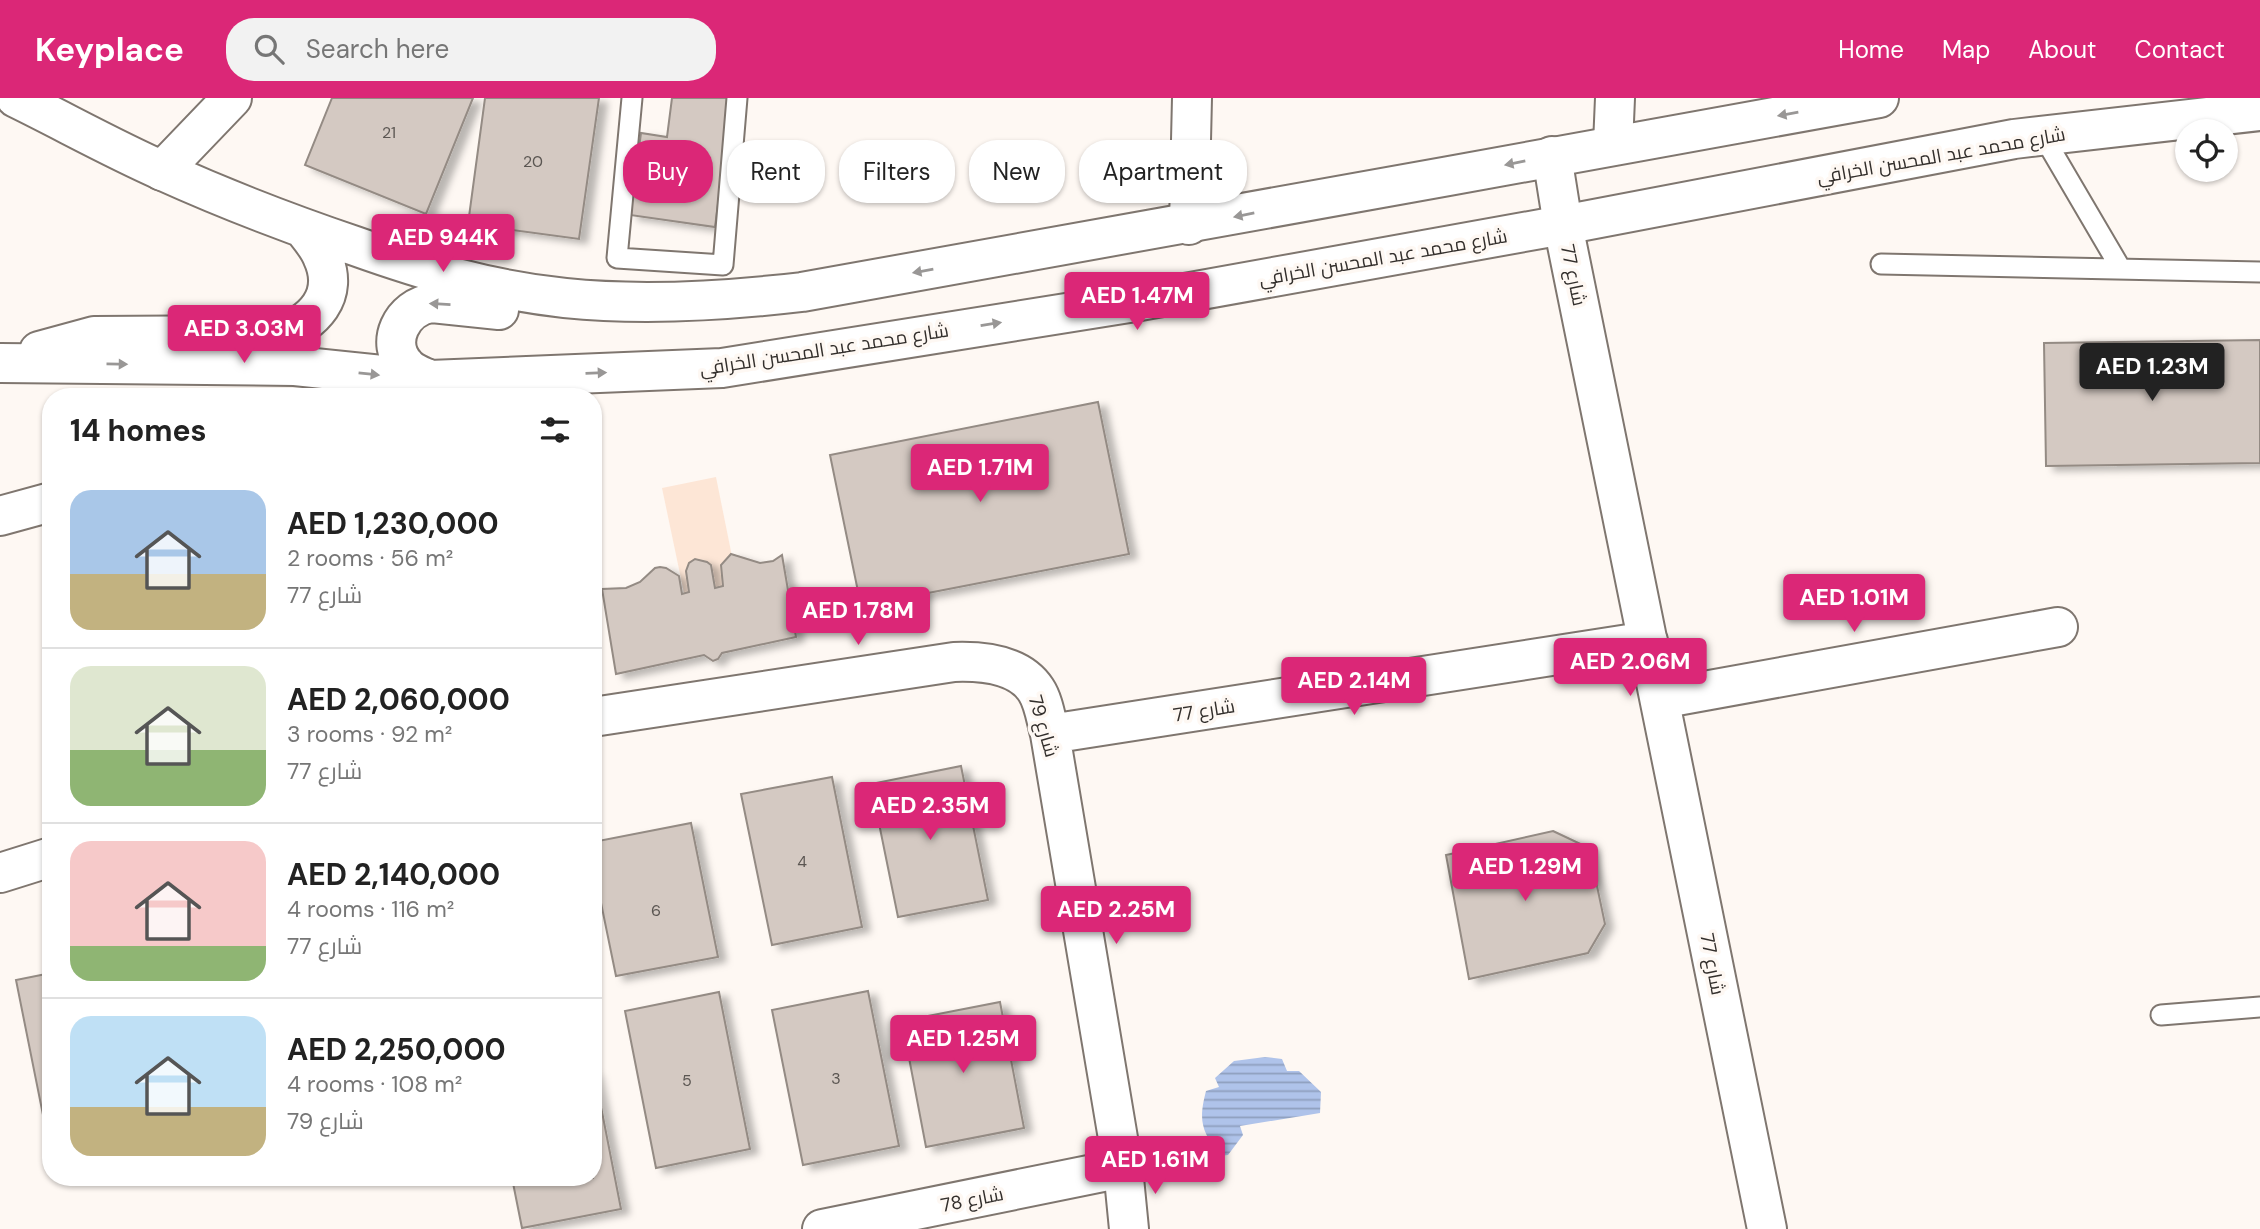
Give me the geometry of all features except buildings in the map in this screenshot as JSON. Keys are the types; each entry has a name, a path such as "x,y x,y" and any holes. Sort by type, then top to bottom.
{"main road":[{"path":"16,98 162,171 303,228 433,273 491,287 565,298 652,301 802,292 1189,225 1552,156 1879,98"},
{"path":"1189,225 1192,98"},
{"path":"1613,145 1615,98"},
{"path":"162,171 223,108"},
{"path":"198,185 223,108"},
{"name":"شارع محمد عبد المحسن الخرافي","path":"0,363 295,366 430,380 722,368 1129,303 2043,136 2260,111"},
{"name":"شارع 77","path":"1552,156 1563,225 1767,1229"},
{"path":"0,363 94,336 277,335 291,331 304,324 322,305 328,282 322,256 303,228"},
{"path":"430,380 406,368 396,349 401,323 407,315 424,304 579,319 652,301"},
{"path":"0,516 42,504"},
{"path":"1660,699 2058,628"},
{"name":"شارع 77","path":"1050,734 1648,641"},
{"name":"شارع 79","path":"602,716 940,664 978,662 1012,671 1029,682 1037,692 1050,734 1123,1168"},
{"path":"0,873 42,860"},
{"path":"1123,1168 1129,1229"},
{"name":"شارع 78","path":"822,1229 1123,1168"}],"lane":[{"path":"632,98 617,258 723,265 737,98"},
{"path":"2043,136 2121,269"},
{"path":"1881,264 2260,272"},
{"path":"2161,1015 2260,1007"}],"shaded area":[{"path":"716,477 741,601 688,612 662,488"}],"water":[{"path":"1265,1057 1282,1059 1287,1071 1299,1071 1321,1092 1320,1113 1240,1126 1243,1135 1228,1155 1219,1156 1203,1125 1202,1111 1206,1091 1219,1087 1215,1078 1234,1061"}]}
